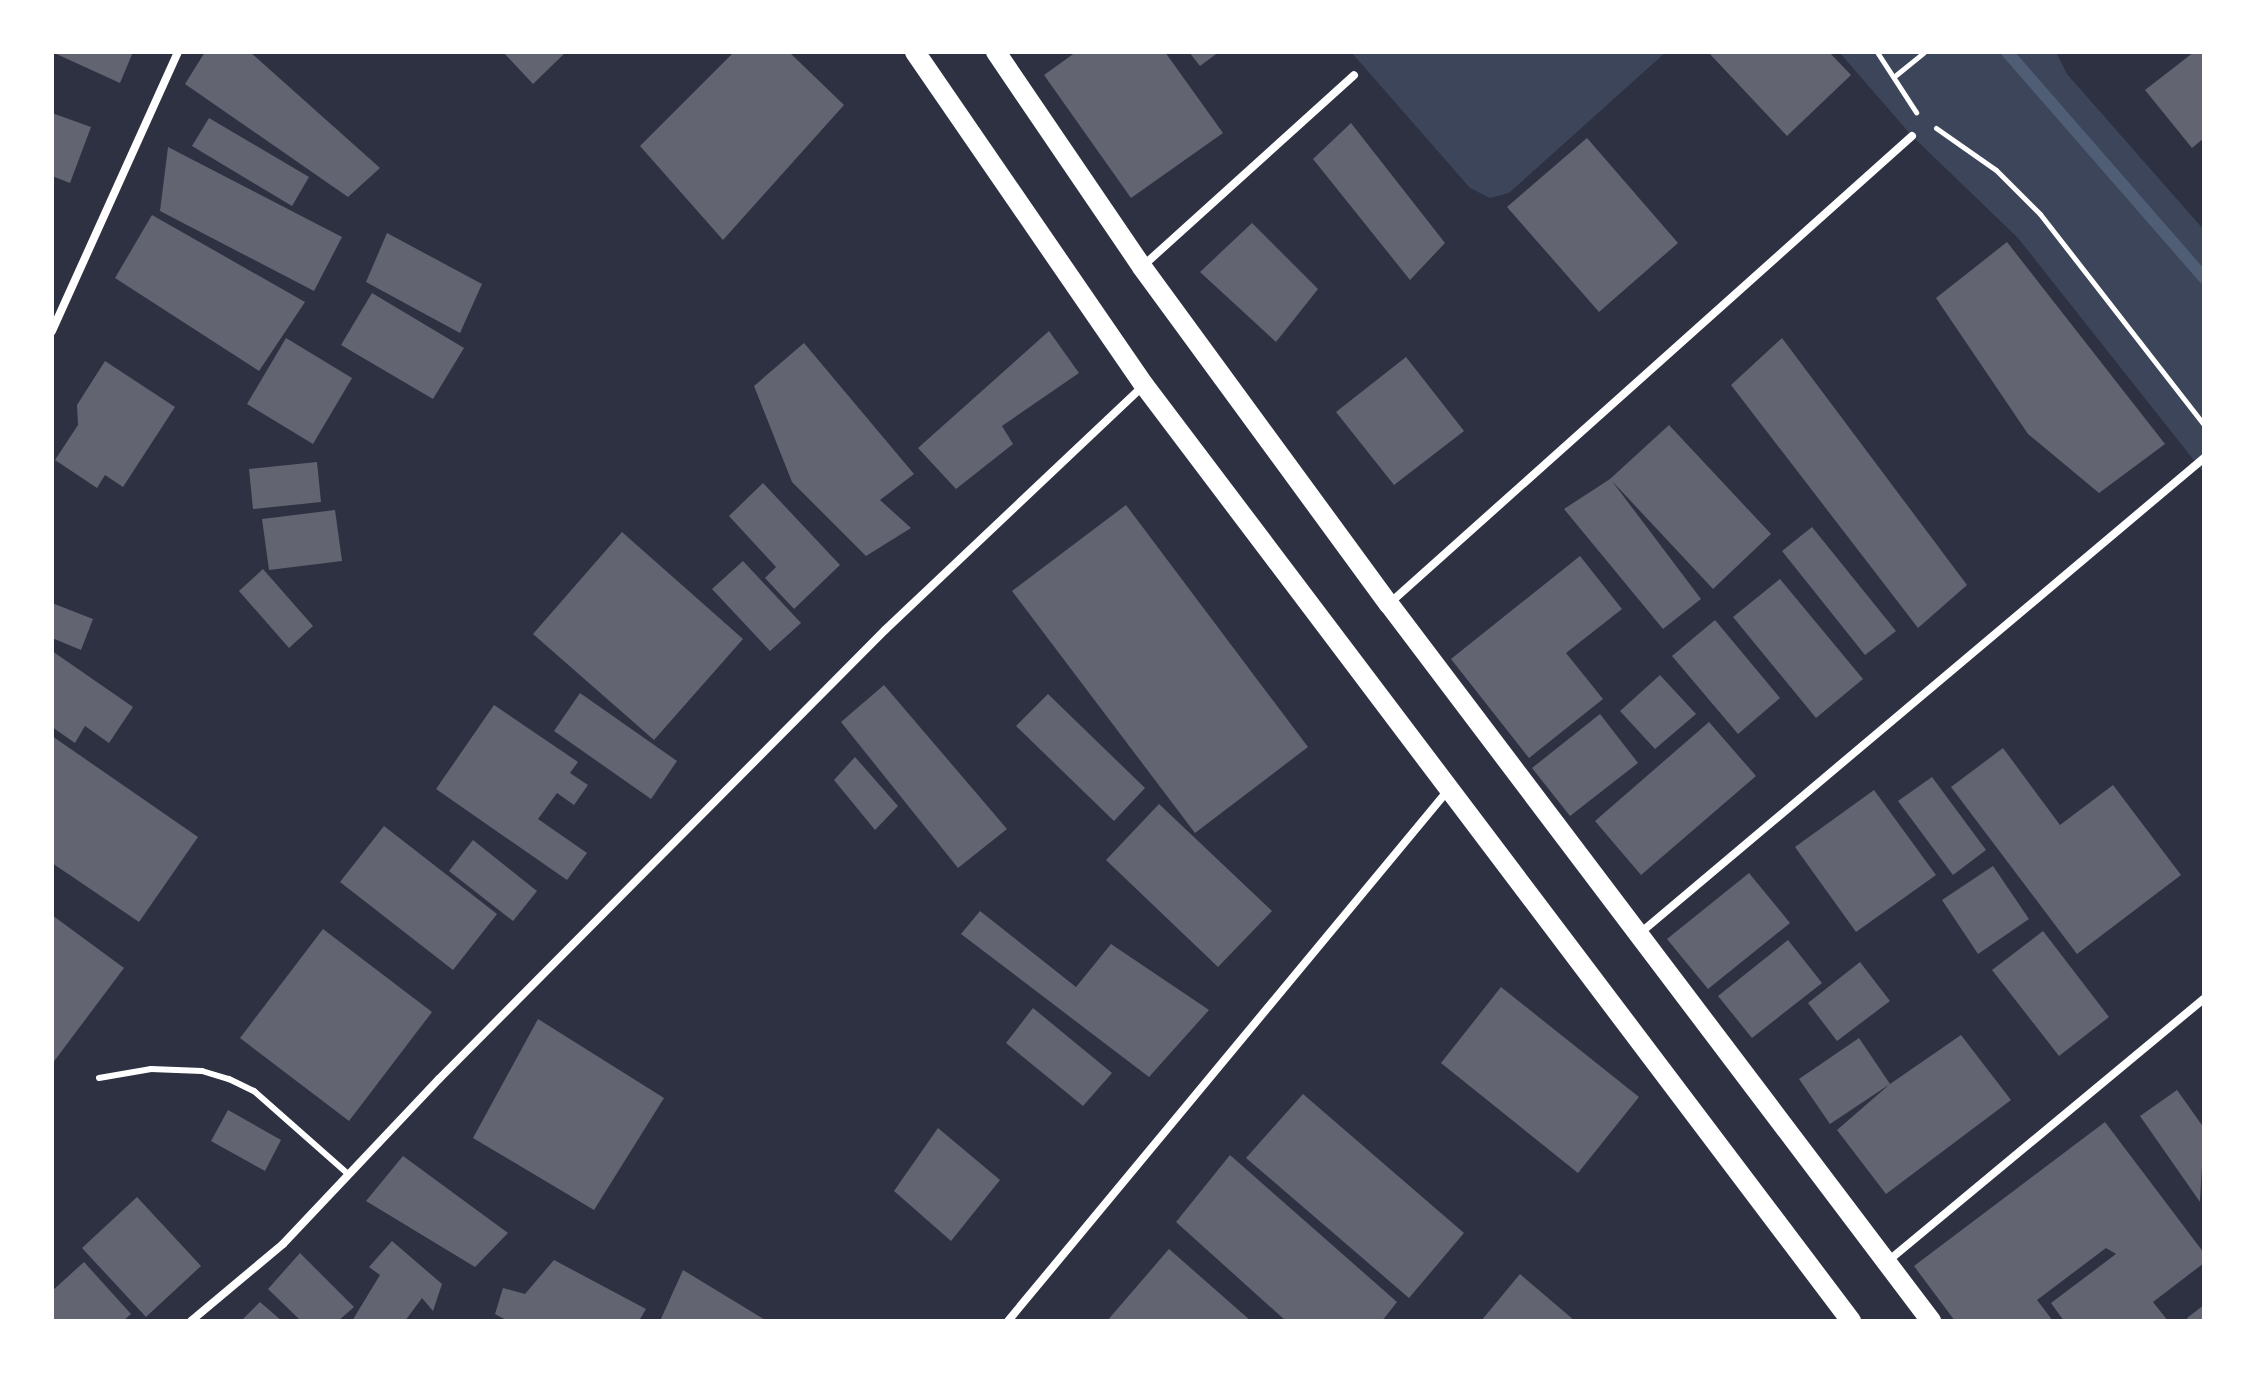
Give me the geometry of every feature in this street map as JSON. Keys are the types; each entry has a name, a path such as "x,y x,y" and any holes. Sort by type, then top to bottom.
{"main road":[{"path":"915,52 1144,385 1851,1321"},
{"path":"996,52 1142,267 1389,604 1931,1321"}],"street":[{"path":"52,331 178,52"},
{"path":"1142,267 1354,75"},
{"path":"1389,604 1912,136"},
{"path":"191,1321 283,1244 348,1174 885,630 1144,385"},
{"path":"1637,936 2204,458"},
{"path":"1008,1321 1449,789"},
{"path":"1887,1262 2204,999"}],"lane":[{"path":"99,1078 151,1069 202,1071 229,1079 254,1091 348,1174"}],"path":[{"path":"1877,52 1896,75 1916,112 1996,170 2040,214 2204,425"},
{"path":"1896,75 1924,52"}],"shaded area":[{"path":"1351,52 1666,52 1509,193 1490,198 1470,188"},
{"path":"1839,52 2056,52 2067,74 2204,230 2204,473 2018,238 1912,136"}],"building":[{"path":"52,52 133,52 120,83"},
{"path":"205,52 250,52 380,168 348,197 185,84"},
{"path":"503,52 566,52 533,84"},
{"path":"734,52 789,52 844,105 723,240 640,146"},
{"path":"1076,52 1165,52 1223,133 1131,198 1044,75"},
{"path":"1189,52 1219,52 1200,66"},
{"path":"1708,52 1829,52 1851,75 1787,136"},
{"path":"2194,52 2204,52 2204,138 2192,148 2145,90"},
{"path":"52,113 91,127 70,183 52,176"},
{"path":"209,118 309,177 292,206 192,146"},
{"path":"1351,123 1445,243 1410,280 1313,159"},
{"path":"1587,138 1678,243 1599,312 1507,207"},
{"path":"168,147 342,237 314,291 160,211"},
{"path":"152,215 305,302 259,371 115,278"},
{"path":"1252,223 1318,289 1276,342 1200,272"},
{"path":"387,233 482,284 460,333 366,282"},
{"path":"2007,242 2165,444 2099,493 2028,434 1936,298"},
{"path":"372,293 464,348 433,399 341,345"},
{"path":"1049,331 1079,373 1002,426 1013,444 956,489 918,448"},
{"path":"286,338 352,378 313,444 247,404"},
{"path":"1782,338 1967,585 1918,628 1731,385"},
{"path":"804,343 914,474 880,500 911,528 866,556 792,482 754,386"},
{"path":"1406,357 1464,431 1394,485 1336,412"},
{"path":"105,361 175,407 123,487 105,475 97,488 55,460 78,425 77,405"},
{"path":"1669,425 1771,534 1713,589 1612,481 1701,599 1663,629 1564,509 1610,479"},
{"path":"317,462 321,502 253,509 249,469"},
{"path":"763,483 840,565 794,609 765,578 776,567 729,516"},
{"path":"1126,505 1308,747 1195,833 1012,591"},
{"path":"335,510 342,561 269,570 262,519"},
{"path":"1812,527 1896,631 1865,655 1782,551"},
{"path":"622,532 743,639 654,740 533,634"},
{"path":"1580,556 1622,609 1566,653 1603,699 1529,758 1451,659"},
{"path":"743,561 801,623 770,651 712,589"},
{"path":"263,569 313,626 289,648 239,591"},
{"path":"1780,579 1863,679 1816,718 1733,617"},
{"path":"52,603 93,619 81,650 52,638"},
{"path":"1715,620 1780,698 1738,734 1672,656"},
{"path":"52,651 133,707 109,743 85,726 75,743 52,727"},
{"path":"1660,675 1696,714 1655,749 1620,711"},
{"path":"884,685 1007,829 958,868 841,722"},
{"path":"580,693 677,761 651,799 554,731"},
{"path":"1048,694 1145,788 1114,821 1016,726"},
{"path":"494,705 578,762 570,773 588,785 574,805 557,793 538,819 587,853 567,880 436,789"},
{"path":"1600,714 1638,763 1570,816 1532,768"},
{"path":"1709,722 1756,776 1641,875 1595,821"},
{"path":"52,736 198,837 139,922 52,863"},
{"path":"2003,748 2060,825 2113,785 2181,875 2077,954 1951,787"},
{"path":"855,757 898,806 875,830 834,780"},
{"path":"1932,777 1986,850 1953,875 1898,801"},
{"path":"1874,790 1936,875 1856,932 1795,847"},
{"path":"1159,804 1272,911 1218,967 1106,860"},
{"path":"384,826 497,914 453,970 340,882"},
{"path":"473,840 537,891 513,921 449,871"},
{"path":"1993,866 2029,919 1978,954 1942,900"},
{"path":"1749,873 1790,923 1708,989 1667,939"},
{"path":"980,911 1076,987 1111,944 1209,1010 1149,1077 961,934"},
{"path":"52,915 124,968 52,1064"},
{"path":"323,929 432,1012 349,1121 240,1038"},
{"path":"2043,931 2109,1017 2059,1056 1992,970"},
{"path":"1788,940 1822,983 1752,1038 1718,996"},
{"path":"1860,962 1890,1001 1837,1041 1808,1003"},
{"path":"1501,987 1639,1097 1578,1173 1441,1063"},
{"path":"1033,1008 1112,1073 1083,1106 1006,1043"},
{"path":"538,1019 664,1098 594,1210 473,1138"},
{"path":"1961,1035 2011,1100 1886,1194 1837,1130 1890,1084"},
{"path":"1859,1038 1890,1084 1830,1124 1799,1079"},
{"path":"2177,1090 2204,1128 2200,1202 2140,1116"},
{"path":"1303,1094 1464,1233 1409,1298 1246,1158"},
{"path":"228,1110 281,1140 265,1171 211,1141"},
{"path":"2105,1122 2204,1253 2204,1263 2153,1302 2168,1321 2064,1321 2051,1303 2116,1254 2106,1248 2037,1300 2053,1321 1955,1321 1914,1266"},
{"path":"938,1128 1000,1180 951,1241 894,1191"},
{"path":"1230,1155 1397,1302 1382,1321 1286,1321 1176,1222"},
{"path":"403,1156 508,1233 475,1267 366,1201"},
{"path":"137,1197 201,1266 146,1317 82,1248"},
{"path":"392,1241 442,1284 433,1311 422,1298 405,1321 352,1321 380,1275 369,1267"},
{"path":"1169,1249 1251,1321 1107,1321"},
{"path":"300,1253 354,1307 338,1321 301,1321 268,1289"},
{"path":"554,1260 646,1309 639,1321 508,1321 495,1314 503,1288 525,1294"},
{"path":"84,1262 131,1314 123,1321 52,1321 52,1291"},
{"path":"683,1270 767,1321 660,1321"},
{"path":"1520,1274 1575,1321 1481,1321"},
{"path":"260,1302 282,1321 241,1321"},
{"path":"2204,1305 2204,1321 2189,1321 2187,1318"}],"waterway":[{"path":"2007,52 2204,278"}]}
